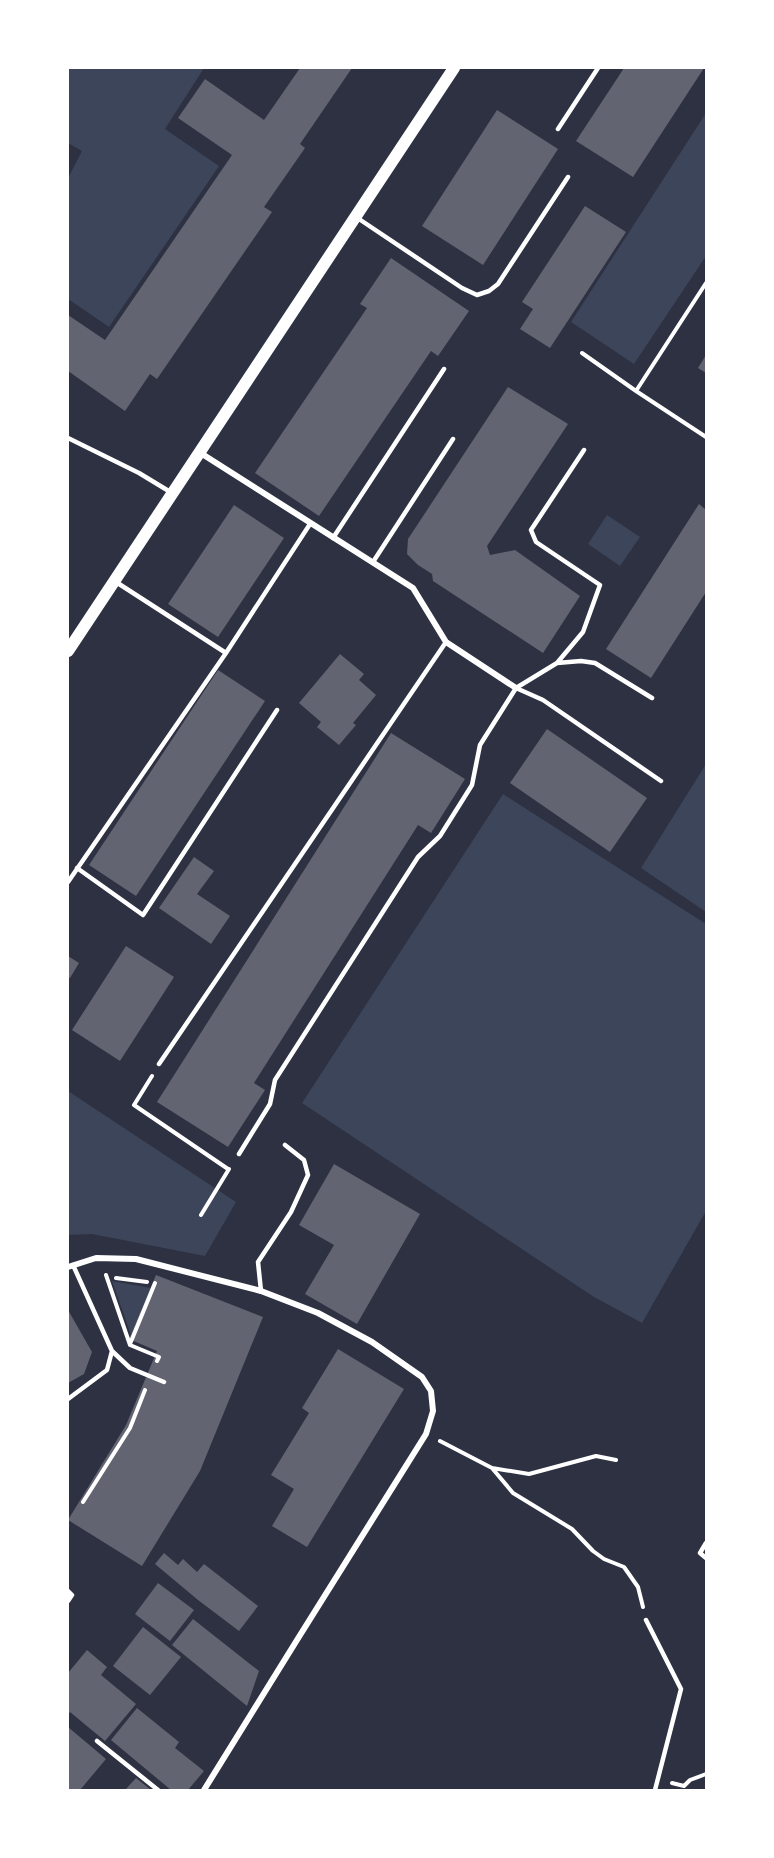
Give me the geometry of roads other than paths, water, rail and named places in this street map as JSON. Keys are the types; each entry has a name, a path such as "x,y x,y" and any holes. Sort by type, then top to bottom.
{"main road":[{"path":"68,651 454,68"}],"street":[{"path":"199,452 413,588 446,642 516,688"},
{"path":"70,1266 100,1258 135,1259 261,1291 318,1312 372,1342 422,1377 432,1391 432,1411 426,1434 204,1791"}],"lane":[{"path":"558,129 597,68"},
{"path":"356,217 462,288 477,295 489,291 498,284 568,177"},
{"path":"333,538 444,369"},
{"path":"68,438 139,473 172,493"},
{"path":"373,562 453,439"},
{"path":"239,1154 270,1104 275,1080 418,857 440,836 472,785 480,745 516,688 557,663 583,632 600,585 536,542 531,530 585,450"},
{"path":"68,882 226,653 310,524"},
{"path":"113,581 226,653"},
{"path":"159,1064 446,642"},
{"path":"557,663 581,661 595,663 652,698"},
{"path":"516,688 543,699 661,781"},
{"path":"77,868 143,915 277,710"},
{"path":"261,1291 258,1262 291,1212 308,1174 304,1160 285,1145"},
{"path":"70,1266 112,1351 130,1368 164,1382"},
{"path":"68,1399 107,1370 112,1351"},
{"path":"706,1543 700,1553 706,1558"},
{"path":"68,1591 72,1595 68,1601"},
{"path":"646,1620 681,1689 656,1791"},
{"path":"97,1741 158,1791"}]}
